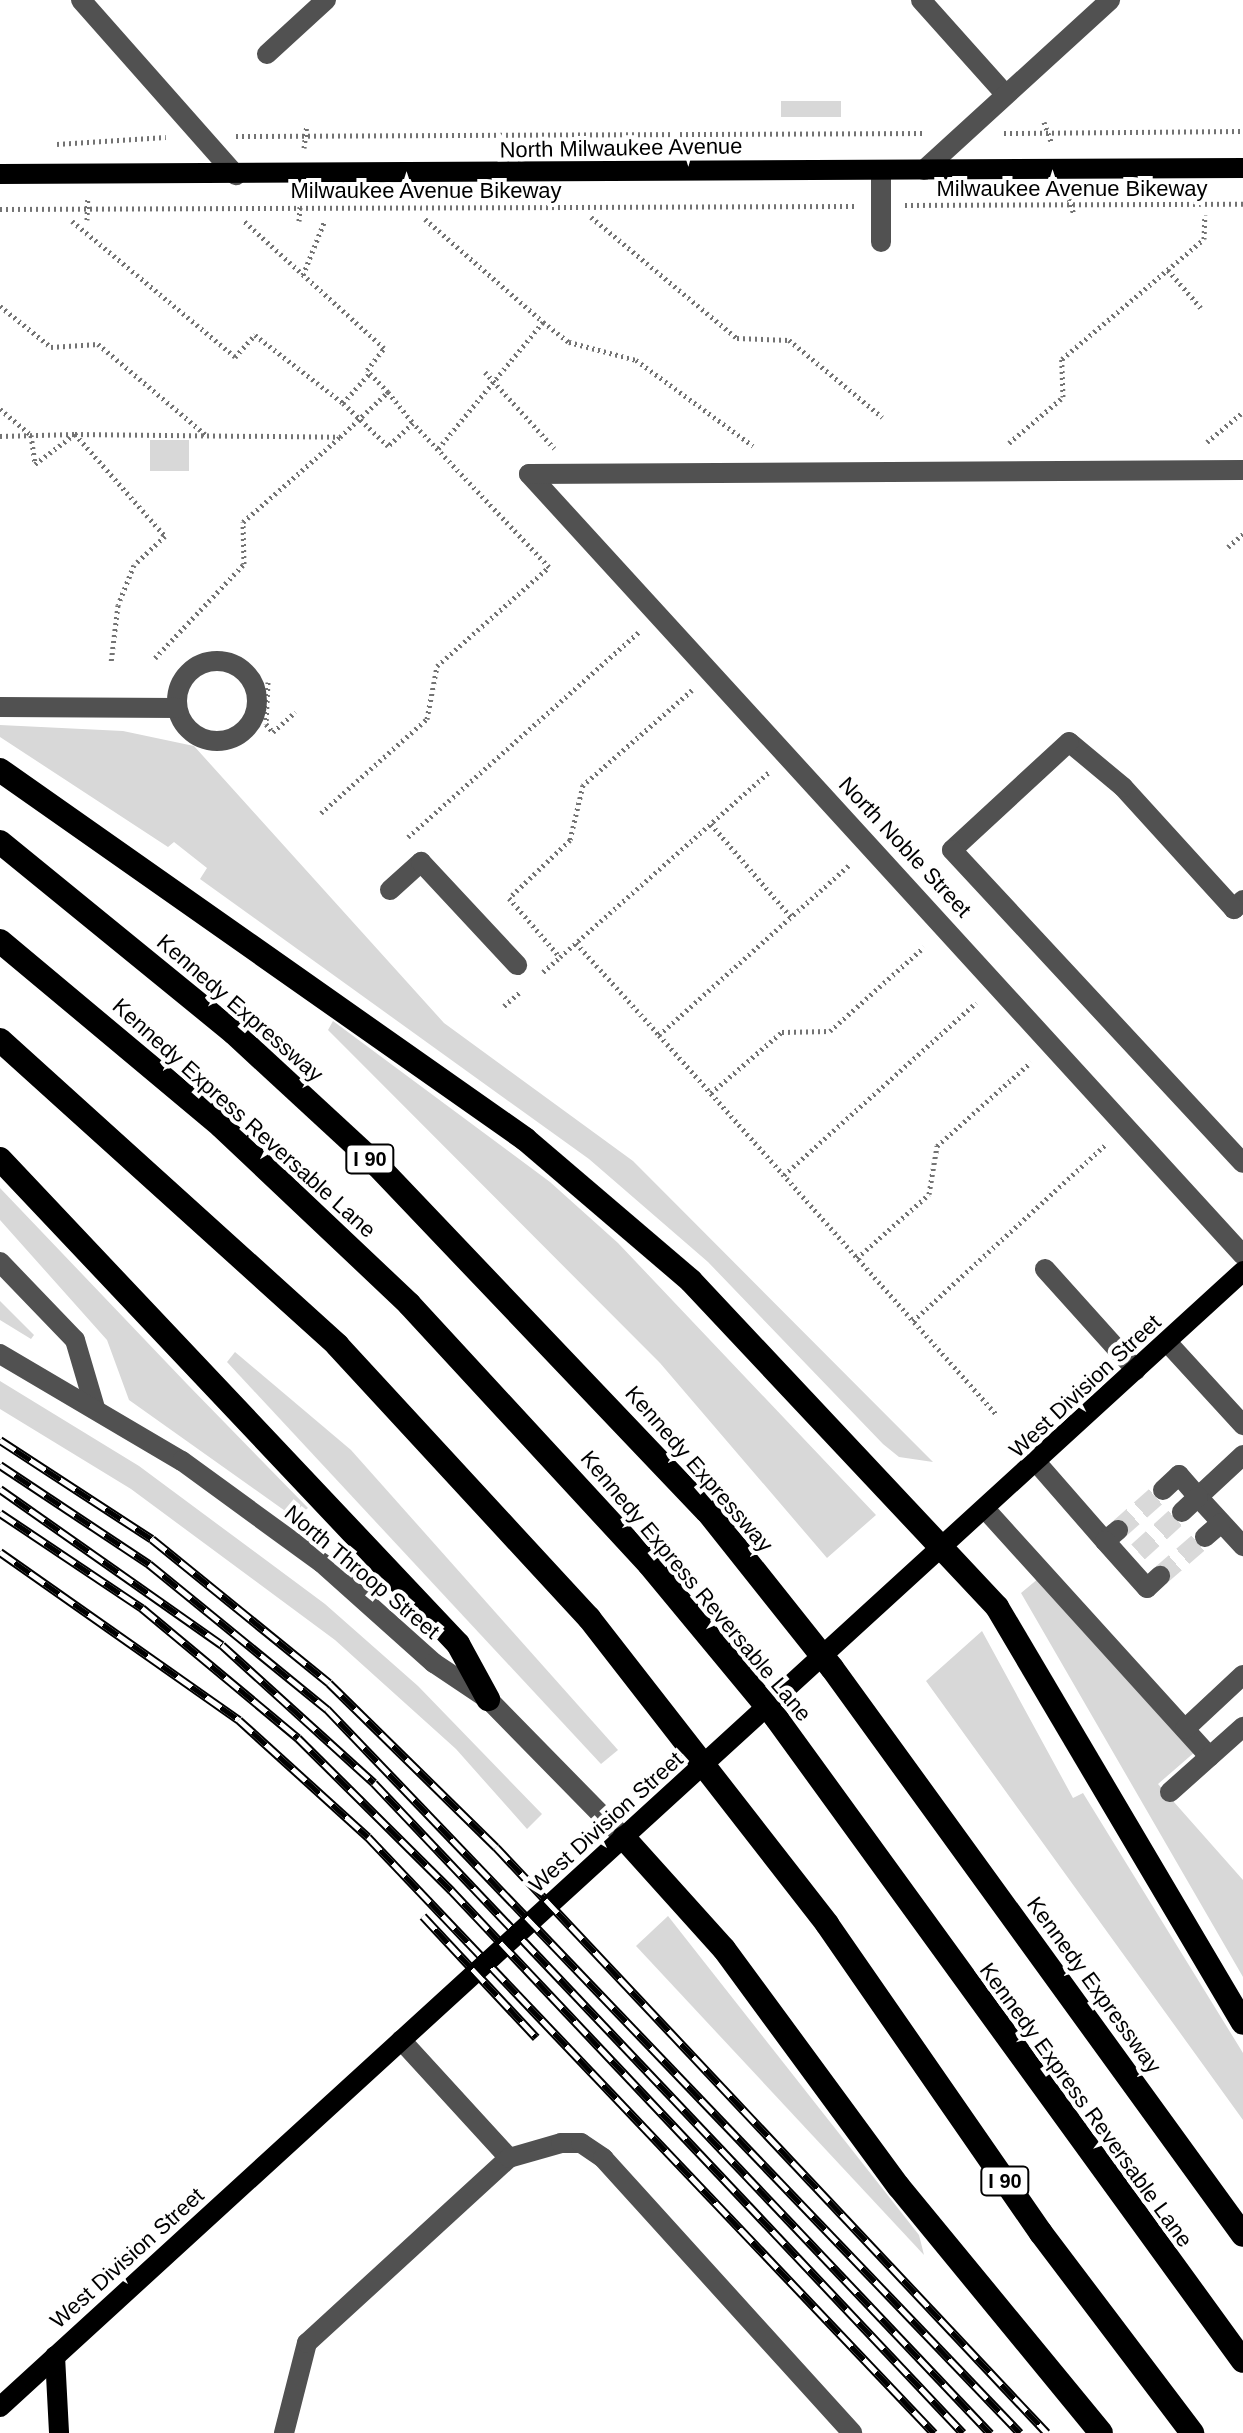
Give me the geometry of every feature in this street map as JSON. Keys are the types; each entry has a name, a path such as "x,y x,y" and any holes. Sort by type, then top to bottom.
{"highway":[{"path":"0,770 477,1105 618,1214 997,1607 1243,2023"},
{"name":"Kennedy Expressway","path":"0,842 234,1033 377,1165 707,1511 943,1819 1243,2235"},
{"name":"Kennedy Express Reversable Lane","path":"0,941 221,1126 409,1304 649,1564 777,1719 1243,2361"},
{"name":"I 90","path":"0,1040 337,1345 589,1618 827,1924 1041,2233 1192,2433"},
{"path":"0,1159 458,1644 488,1699"},
{"path":"624,1838 724,1949 899,2187 1101,2433"}],"main road":[{"name":"North Milwaukee Avenue","path":"0,174 1243,168"},
{"name":"West Division Street","path":"0,2407 944,1549 1243,1271"},
{"path":"55,2356 59,2433"}],"street":[{"path":"81,0 236,175"},
{"path":"267,54 326,0"},
{"path":"921,0 1006,95"},
{"path":"924,170 1110,0"},
{"path":"881,170 881,242"},
{"path":"581,478 1243,470"},
{"name":"North Noble Street","path":"581,478 529,474 1243,1255"},
{"path":"213,661 238,666 258,697 246,731 223,742 198,738 177,708 189,672 213,661"},
{"path":"0,707 177,708"},
{"path":"1241,1157 952,850 1069,742 1123,787 1234,909 1243,900"},
{"path":"390,890 421,862 517,965"},
{"path":"0,1262 75,1340 95,1408"},
{"path":"1045,1269 1136,1370"},
{"path":"1167,1342 1243,1425"},
{"name":"North Throop Street","path":"0,1354 95,1408 296,1545 434,1663 488,1699 624,1838"},
{"path":"1182,1512 1243,1455"},
{"path":"1037,1463 1112,1535 1132,1558 1147,1588 1160,1576"},
{"path":"1163,1490 1179,1475 1243,1546"},
{"path":"986,1510 1210,1757"},
{"path":"1205,1537 1221,1523"},
{"path":"1185,1729 1243,1675"},
{"path":"1170,1792 1243,1727"},
{"path":"401,2040 509,2158"},
{"path":"284,2433 307,2343 509,2158 581,2143 603,2158 852,2433"}],"path":[{"path":"1044,122 1053,149"},
{"path":"303,154 307,125"},
{"path":"1048,132 1243,131"},
{"path":"265,136 884,133"},
{"path":"1065,186 1074,215"},
{"path":"299,221 300,193"},
{"path":"81,195 88,195 87,220"},
{"name":"Milwaukee Avenue Bikeway","path":"901,205 1243,204"},
{"name":"Milwaukee Avenue Bikeway","path":"0,209 853,206"},
{"path":"975,474 1063,397 1062,359 1204,239 1205,215"},
{"path":"591,217 737,338 789,340 882,417"},
{"path":"425,219 569,342 636,360 789,476"},
{"path":"243,220 384,348 370,373 343,403"},
{"path":"303,275 325,220"},
{"path":"72,221 235,357 255,335 361,418 388,446 413,423"},
{"path":"1168,270 1201,308"},
{"path":"0,306 51,347 98,344 207,436"},
{"path":"437,450 543,322"},
{"path":"485,372 581,478"},
{"path":"321,813 427,719 437,666 549,567 437,450 370,373"},
{"path":"155,658 244,564 243,522 388,392"},
{"path":"0,409 31,435 35,464 75,434"},
{"path":"75,434 165,536 134,565 118,605 111,663"},
{"path":"0,436 340,437"},
{"path":"1228,547 1243,534"},
{"path":"395,849 658,614"},
{"path":"712,672 583,785 570,840 509,898 560,957 788,755"},
{"path":"268,682 266,724 273,732 295,712"},
{"path":"711,824 791,917"},
{"path":"659,1035 871,845"},
{"path":"711,1093 782,1032 830,1031 946,927"},
{"path":"576,943 996,1414"},
{"path":"784,1176 998,984"},
{"path":"857,1258 929,1194 937,1146 1052,1043"},
{"path":"913,1321 1127,1125"}],"shaded area":[{"path":"781,101 841,101 841,117 781,117"},
{"path":"150,440 189,440 189,471 150,471"},
{"path":"0,725 123,731 194,746 444,1023 633,1161 933,1462 899,1457 883,1444 708,1262 589,1159 200,879 207,868 174,842 168,847 0,737"},
{"path":"333,1021 550,1182 618,1243 876,1515 827,1558 660,1363 328,1030"},
{"path":"0,1188 308,1508 295,1518 129,1400 107,1340 0,1220"},
{"path":"0,1301 34,1335 31,1339 0,1320"},
{"path":"235,1352 351,1450 618,1750 601,1764 227,1362"},
{"path":"0,1381 139,1466 325,1604 418,1686 542,1814 527,1829 456,1749 335,1640 131,1489 0,1409"},
{"path":"1039,1578 1196,1751 1158,1784 1243,1880 1243,1977 1021,1593"},
{"path":"982,1631 1073,1798 1083,1793 1243,2053 1243,2120 926,1681"},
{"path":"668,1916 919,2235 924,2255 636,1946"}],"tunnel":[{"path":"1118,1530 1163,1490"},
{"path":"1138,1552 1182,1512"},
{"path":"1160,1576 1205,1537"}],"railway":[{"path":"0,1440 152,1539 329,1683 496,1847 1047,2433"},
{"path":"0,1465 149,1564 327,1709 1020,2433"},
{"path":"0,1489 222,1645 374,1783 990,2433"},
{"path":"0,1513 142,1608 298,1738 451,1890 963,2433"},
{"path":"0,1552 239,1720 368,1837 934,2433"},
{"path":"423,1916 536,2037"}]}
